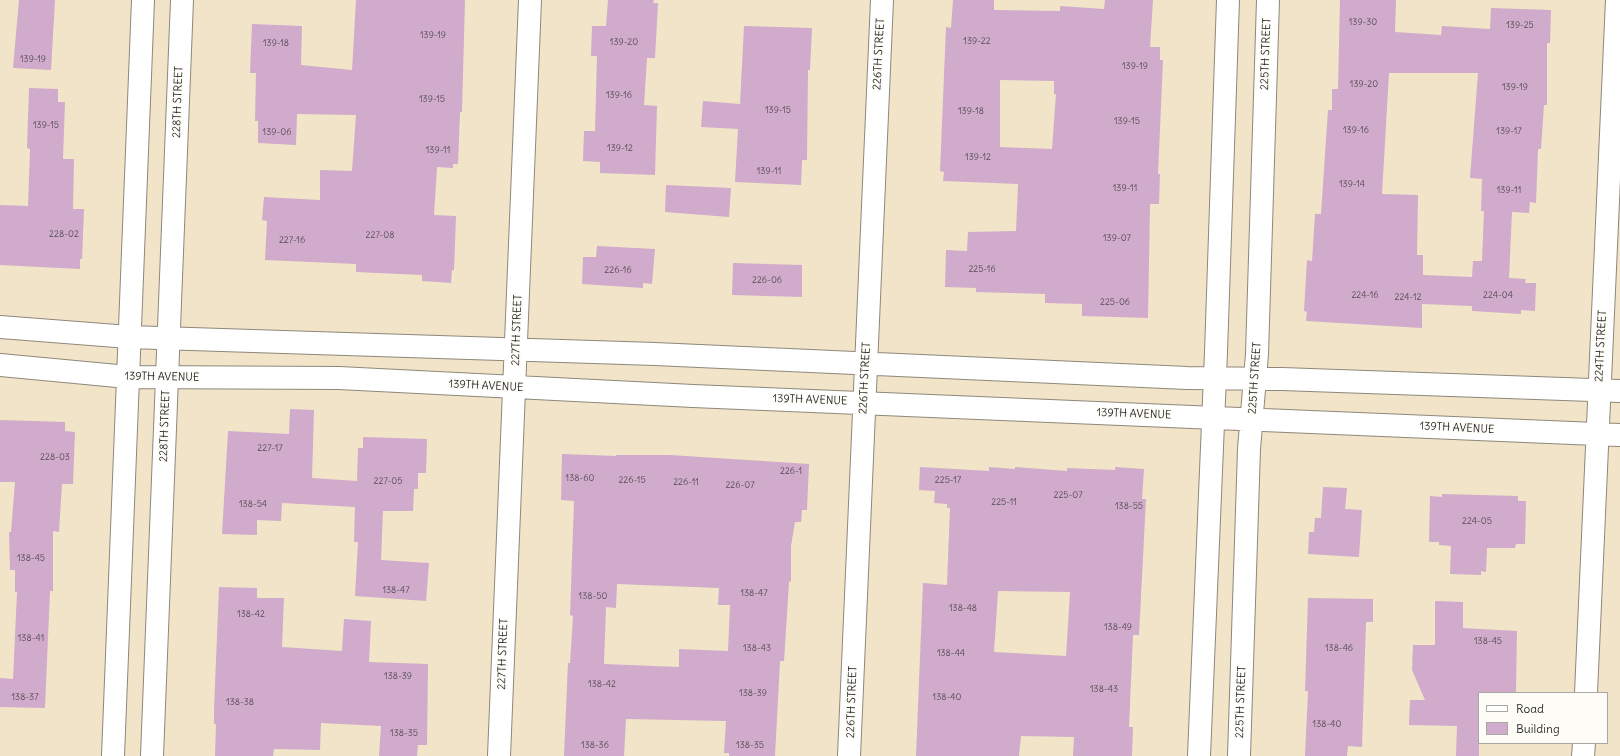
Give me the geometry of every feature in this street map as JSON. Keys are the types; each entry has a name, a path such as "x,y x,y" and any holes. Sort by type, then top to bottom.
{"street":[{"path":"112,756 143,0"},
{"name":"228TH STREET","path":"152,756 182,0"},
{"name":"227TH STREET","path":"499,756 530,0"},
{"name":"226TH STREET","path":"849,756 882,0"},
{"path":"1199,756 1214,417 1228,0"},
{"name":"225TH STREET","path":"1239,756 1249,449 1255,379 1268,0"},
{"name":"224TH STREET","path":"1586,692 1597,434 1609,390 1618,0"},
{"path":"0,328 130,337 516,348 1215,378 1609,390"},
{"name":"139TH AVENUE","path":"0,365 128,377 339,378 1620,435"},
{"path":"1583,756 1584,744"}],"building":[{"path":"19,0 55,0 51,70 13,68"},
{"path":"356,0 465,0 462,112 460,112 458,164 453,164 453,168 437,167 434,215 456,216 454,270 452,270 451,283 422,281 422,275 356,272 356,264 265,260 267,221 262,220 264,197 320,200 320,170 352,171 356,115 297,114 296,145 258,143 258,121 255,121 256,73 250,73 252,24 302,26 301,65 352,70"},
{"path":"608,0 654,0 653,3 658,3 655,58 647,58 644,105 657,106 655,175 600,173 600,162 583,161 584,131 595,131 597,56 591,56 592,26 606,26"},
{"path":"953,0 994,0 994,10 1060,11 1060,6 1104,9 1105,0 1153,0 1150,47 1160,47 1160,60 1163,60 1158,174 1160,174 1159,204 1150,204 1148,318 1082,316 1082,304 1045,303 1045,294 976,292 976,288 945,287 946,250 967,251 968,232 1016,231 1018,184 943,181 944,172 940,171 946,27 951,28","holes":["1000,80 1054,81 1054,94 1056,94 1052,149 1000,147"]},
{"path":"1340,0 1396,0 1395,32 1441,35 1442,26 1490,29 1491,8 1551,10 1550,43 1547,43 1547,105 1544,105 1541,149 1538,149 1536,203 1530,202 1529,213 1512,212 1509,278 1526,279 1525,283 1536,283 1535,311 1521,310 1521,314 1472,311 1472,306 1422,304 1422,328 1306,321 1307,312 1304,311 1307,260 1312,261 1315,214 1321,214 1328,110 1332,110 1332,89 1338,89","holes":["1389,73 1478,73 1470,178 1482,179 1481,211 1484,211 1482,261 1473,261 1472,277 1423,275 1423,255 1417,255 1418,195 1382,194"]},
{"path":"744,26 812,28 810,70 808,70 807,160 802,160 801,185 735,182 738,129 701,127 703,101 740,104"},
{"path":"29,88 58,89 58,102 65,102 63,159 74,159 73,209 84,209 82,259 80,259 80,269 0,265 0,205 28,206 30,149 27,148"},
{"path":"666,185 731,188 729,217 665,212"},
{"path":"597,246 655,249 652,284 643,283 643,288 582,284 583,257 596,257"},
{"path":"733,263 802,265 802,297 732,295"},
{"path":"290,409 314,410 312,478 357,481 358,448 363,448 363,437 427,439 426,473 418,473 418,489 414,489 413,511 383,511 381,560 429,563 426,601 355,596 358,542 354,542 355,507 282,503 281,521 257,520 257,535 222,534 228,431 289,434"},
{"path":"0,420 65,422 65,431 75,432 73,484 62,484 59,532 53,531 53,591 50,591 45,708 0,707 0,678 13,679 17,592 15,592 15,570 10,570 9,532 11,532 15,482 0,482"},
{"path":"562,454 616,456 670,455 809,464 807,510 802,510 801,522 795,522 791,546 791,581 789,582 784,661 780,661 775,756 729,756 729,753 724,753 726,721 626,719 624,756 564,756 568,663 570,663 573,616 570,615 574,501 561,500","holes":["617,584 719,588 718,605 730,605 728,651 679,649 679,667 604,664 606,607 616,608"]},
{"path":"920,467 989,471 989,467 1015,469 1015,467 1067,471 1067,468 1115,470 1115,467 1144,469 1142,499 1146,499 1139,635 1133,635 1129,727 1133,727 1132,756 1073,756 1074,737 1021,736 1019,756 916,756 923,583 947,585 950,508 947,508 947,504 934,503 935,491 919,490","holes":["998,591 1070,592 1066,656 994,652"]},
{"path":"1323,487 1347,488 1345,509 1362,510 1359,557 1308,554 1309,532 1314,532 1315,518 1321,518"},
{"path":"1442,494 1518,496 1518,501 1526,501 1525,544 1516,544 1515,548 1487,548 1486,572 1481,571 1481,575 1450,574 1451,546 1439,545 1439,542 1429,542 1430,496 1442,497"},
{"path":"219,587 257,588 257,598 284,598 282,647 342,651 344,619 371,621 369,662 428,664 427,745 418,745 417,756 379,756 381,726 321,723 320,750 274,749 273,756 215,756 216,724 214,724 214,709"},
{"path":"1308,598 1373,599 1373,622 1366,622 1362,747 1348,746 1347,756 1305,756 1308,691 1305,691"},
{"path":"1435,601 1463,602 1463,628 1517,631 1516,692 1478,692 1479,756 1456,756 1457,726 1409,725 1410,700 1425,700 1412,670 1413,645 1435,645"}]}
